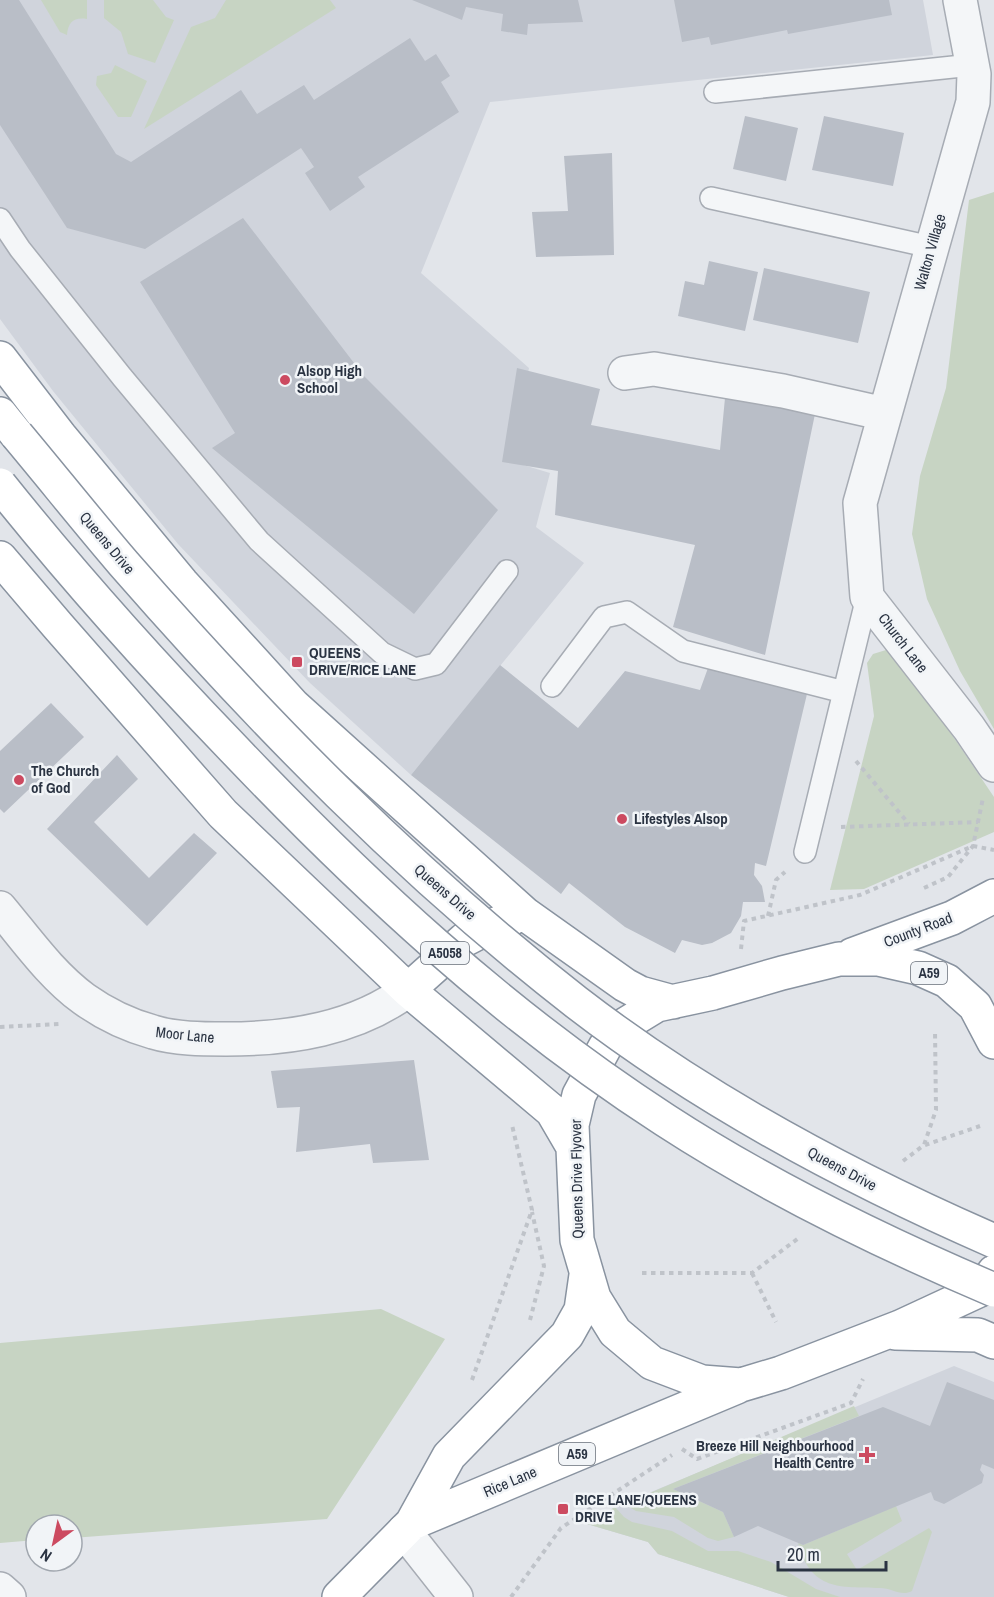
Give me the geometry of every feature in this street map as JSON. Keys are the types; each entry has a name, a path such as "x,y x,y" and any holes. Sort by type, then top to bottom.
{"highway":[{"path":"0,358 60,436 182,583 294,706 525,914 625,985 640,993 673,1002"},
{"name":"Queens Drive","path":"9,424 123,562 221,672 413,865 501,941 578,1004 658,1060 750,1118 842,1170 916,1207 994,1241"},
{"name":"A5058","path":"0,485 44,540 157,668 260,777 346,864 495,997 580,1061 665,1120 750,1171 929,1262 994,1290"},
{"path":"0,558 223,814 408,990 552,1111 573,1147"},
{"name":"County Road","path":"839,959 952,918 994,896"},
{"path":"408,990 464,940 493,925 525,914"},
{"name":"Queens Drive Flyover","path":"993,1034 975,1006 947,981 918,968 878,959 839,959 657,1005 621,1027 606,1047 579,1095 572,1125 577,1240 594,1298 615,1332 652,1363 702,1382 741,1385 781,1373 886,1332 982,1289 994,1272"},
{"name":"Rice Lane","path":"339,1597 408,1527 449,1456 567,1335 581,1310 586,1275"},
{"path":"886,1332 978,1335 994,1342"},
{"name":"Rice Lane","path":"408,1527 741,1385"}],"street":[{"name":"Walton Village","path":"867,597 860,503 973,102 974,74 960,0"},
{"path":"626,373 654,369 783,391 885,414"},
{"name":"Church Lane","path":"867,597 969,728 994,765"},
{"name":"Moor Lane","path":"0,908 50,967 83,998 120,1021 155,1033 200,1039 252,1039 319,1030 377,1010 408,990"},
{"path":"408,1527 456,1597"},
{"path":"0,1589 9,1597"}],"lane":[{"path":"715,92 972,66"},
{"path":"711,198 931,247"},
{"path":"0,219 20,249 122,377 259,541 382,653 415,669 436,664 507,571"},
{"path":"805,852 867,597"},
{"path":"552,686 604,617 627,612 683,651 844,692"}],"path":[{"path":"834,734 909,825"},
{"path":"811,828 978,822"},
{"path":"948,877 973,846"},
{"path":"751,946 740,949 744,921 860,895 973,846 994,850"},
{"path":"768,916 776,880"},
{"path":"510,1115 544,1266"},
{"path":"924,1145 980,1126"},
{"path":"471,1382 532,1210"},
{"path":"642,1273 752,1273 776,1322"},
{"path":"511,1597 561,1528 681,1448 697,1459 850,1403 866,1373"}],"shaded area":[{"name":"Alsop High School","path":"0,0 923,0 933,55 490,102 421,273 529,368 510,461 550,473 536,527 584,563 411,775 310,683 178,544 53,391 0,319"},
{"name":"Breeze Hill Neighbourhood Health Centre","path":"954,1366 994,1382 994,1597 789,1597 658,1554 648,1542 587,1524 615,1507"}],"green space":[{"path":"41,0 87,0 87,19 72,21 67,35 60,32"},
{"path":"104,0 153,0 166,17 174,20 155,63 128,54 121,32 104,18"},
{"path":"226,0 330,0 336,8 144,129 191,27 215,18"},
{"path":"115,65 147,81 131,117 118,117 96,85 97,76 111,73"},
{"path":"994,192 994,729 960,671 927,599 912,534 920,476 946,388 969,200"},
{"path":"886,650 896,652 994,797 994,832 864,889 830,890 874,716 867,663 873,654"},
{"path":"381,1309 445,1339 327,1519 84,1537 84,1513 24,1513 24,1541 0,1543 0,1343"},
{"path":"854,1406 859,1416 673,1489 723,1512 734,1537 718,1541 708,1538 674,1517 636,1511 624,1504"},
{"path":"896,1506 902,1521 847,1554 857,1570 929,1528 932,1532 912,1591 900,1593 884,1588 840,1586 819,1578 811,1570 798,1543 803,1545"},
{"path":"615,1507 632,1522 672,1531 708,1551 738,1551 771,1562 816,1589 840,1597 789,1597 658,1554 648,1542 587,1524"}],"building":[{"path":"0,0 19,0 116,154 131,162 241,90 257,114 304,85 314,100 410,38 425,61 436,54 450,76 441,82 459,112 358,177 365,187 330,211 305,173 314,167 301,148 145,249 67,228 0,125"},
{"path":"412,0 578,0 583,22 528,24 527,35 501,31 503,14 466,7 462,20"},
{"path":"674,0 889,0 892,15 788,34 787,30 711,45 709,37 682,42"},
{"path":"745,116 798,128 786,181 733,169"},
{"path":"824,116 904,133 893,186 812,170"},
{"path":"612,153 614,255 536,257 532,212 568,211 564,156"},
{"path":"243,218 364,376 498,510 414,614 212,448 235,433 140,282"},
{"path":"709,261 758,272 745,331 678,316 685,281 704,285"},
{"path":"764,268 870,292 858,343 753,320"},
{"path":"517,368 600,389 591,425 720,450 725,398 815,414 765,655 673,627 695,545 555,515 558,471 502,462"},
{"name":"Lifestyles Alsop","path":"500,665 578,728 625,671 700,690 708,668 807,694 766,866 755,863 754,875 762,886 765,902 743,902 741,916 731,933 712,943 702,945 682,940 675,953 625,927 569,883 561,894 411,775"},
{"name":"The Church of God","path":"51,703 84,737 4,813 0,809 0,751"},
{"path":"117,755 138,779 94,822 149,878 194,833 217,853 147,926 47,829"},
{"path":"414,1060 429,1160 373,1163 370,1144 296,1152 300,1107 277,1108 271,1071"},
{"path":"947,1382 994,1400 994,1469 982,1464 980,1470 984,1475 982,1483 944,1504 934,1500 931,1492 803,1545 758,1526 734,1537 723,1512 673,1489 883,1407 930,1426"}],"place":[{"name":"Alsop High School","path":"285,380"},
{"name":"QUEENS DRIVE/RICE LANE","path":"297,662"},
{"name":"The Church of God","path":"19,780"},
{"name":"Lifestyles Alsop","path":"622,819"},
{"name":"Breeze Hill Neighbourhood Health Centre","path":"867,1455"},
{"name":"RICE LANE/QUEENS DRIVE","path":"563,1509"}]}
